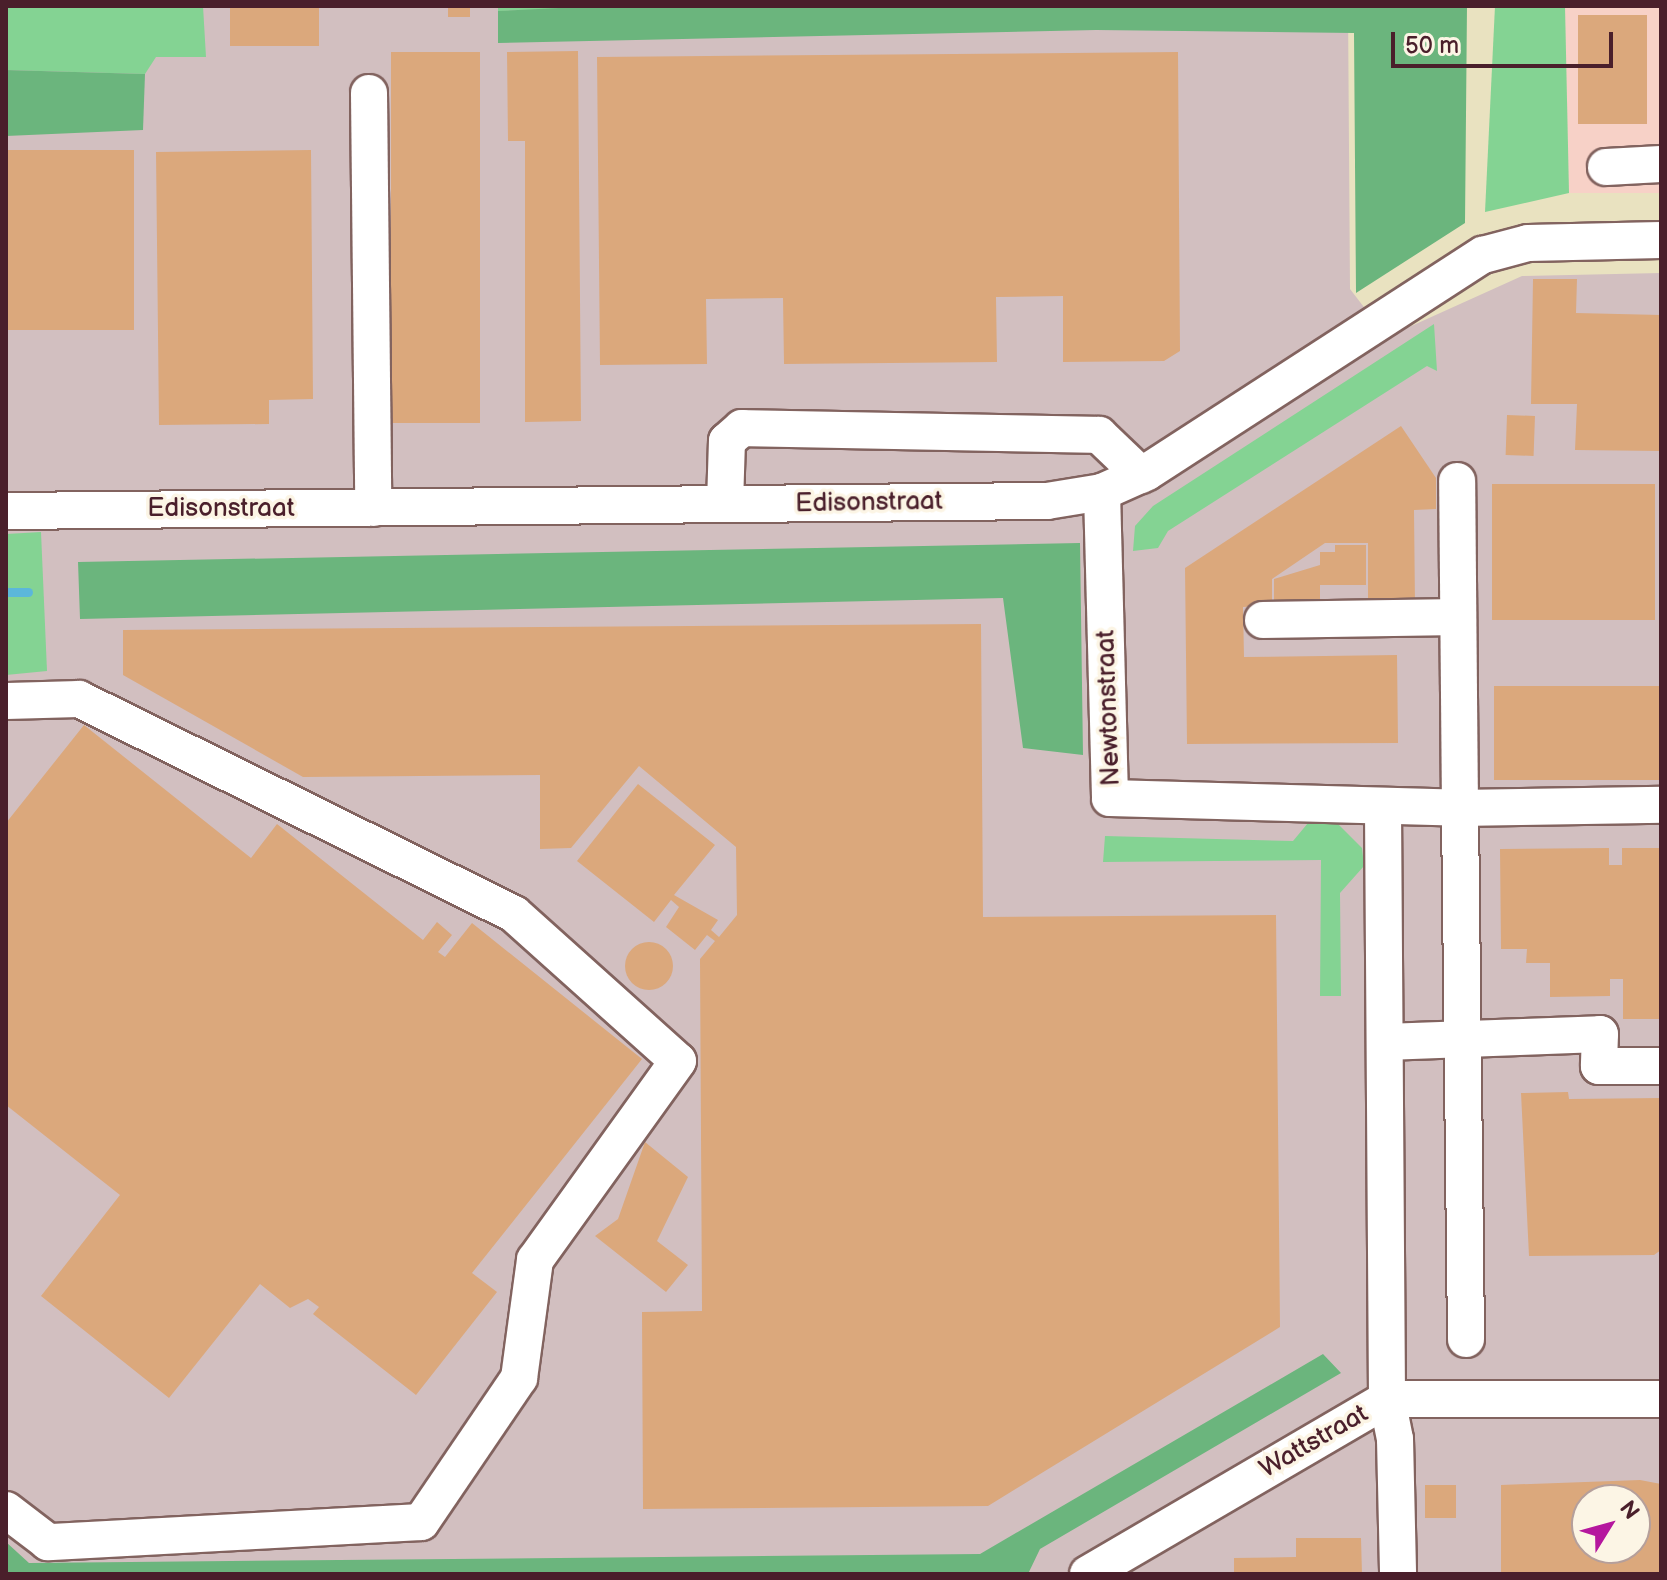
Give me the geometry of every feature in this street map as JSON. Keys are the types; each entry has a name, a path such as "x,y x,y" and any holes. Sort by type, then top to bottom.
{"street":[{"path":"369,93 373,508"},
{"path":"1606,167 1661,164"},
{"name":"Edisonstraat","path":"6,511 1047,501 1102,492 1141,475 1483,255 1528,243 1661,240"},
{"path":"725,504 727,441 742,428 1099,435 1141,475"},
{"path":"1457,481 1460,1039 1466,1339"},
{"name":"Newtonstraat","path":"1102,492 1110,798 1383,809"},
{"path":"1263,620 1458,617"},
{"path":"6,701 79,699 514,914 678,1061 535,1260 519,1378 421,1522 48,1542 6,1510"},
{"path":"1398,1574 1395,1439 1387,1399 1383,809 1661,805"},
{"path":"1385,1042 1600,1034 1599,1066 1661,1066"},
{"name":"Wattstraat","path":"1088,1574 1387,1399 1661,1399"}],"shaded area":[{"path":"6,6 1348,6 1350,289 1387,337 1522,276 1661,273 1661,1574 6,1574"},
{"path":"1565,6 1661,6 1661,193 1565,193"}],"green space":[{"path":"6,6 203,6 206,57 156,57 145,74 6,70"},
{"path":"498,6 721,6 498,11"},
{"path":"1467,6 1465,223 1356,293 1354,33 1096,30 498,43 498,11 559,8"},
{"path":"1495,6 1565,6 1569,193 1485,212"},
{"path":"6,70 145,74 143,130 6,136"},
{"path":"1434,324 1437,371 1427,366 1168,531 1158,548 1133,551 1135,526 1153,506"},
{"path":"41,532 47,671 6,675 6,534"},
{"path":"1080,543 1083,755 1023,748 1003,598 80,619 78,562"},
{"path":"1313,817 1333,819 1362,848 1364,866 1340,893 1341,996 1320,996 1321,860 1103,862 1105,836 1293,841"},
{"path":"1323,1354 1341,1373 1040,1549 1028,1574 6,1574 6,1542 29,1563 980,1554"}],"building":[{"path":"230,6 319,6 319,46 230,46"},
{"path":"448,6 470,6 470,17 448,17"},
{"path":"1578,15 1647,15 1647,124 1578,124"},
{"path":"578,51 581,421 525,422 525,141 508,141 507,52"},
{"path":"391,52 480,52 480,423 391,423"},
{"path":"1178,52 1180,351 1164,361 1063,362 1063,296 996,297 997,362 784,364 783,298 706,299 707,364 600,365 597,57"},
{"path":"6,150 134,150 134,330 6,330"},
{"path":"311,150 313,399 269,400 269,424 159,425 156,152"},
{"path":"1533,279 1577,279 1576,313 1661,315 1661,451 1575,450 1577,404 1531,404"},
{"path":"1507,415 1535,416 1534,456 1506,455"},
{"path":"1401,426 1436,478 1436,509 1414,510 1415,606 1368,607 1368,543 1325,543 1272,579 1272,605 1243,607 1244,657 1397,655 1398,743 1187,744 1185,568"},
{"path":"1492,484 1655,484 1655,620 1492,620"},
{"path":"1335,545 1366,545 1366,585 1320,585 1320,605 1274,605 1274,579 1320,565 1320,552 1335,552"},
{"path":"981,624 983,917 1276,915 1280,1327 988,1506 643,1509 642,1312 702,1311 700,959 715,941 707,935 695,950 666,927 679,907 671,900 654,922 577,861 638,784 715,845 674,895 718,920 711,930 719,937 737,915 736,847 639,766 571,848 540,849 540,775 303,777 123,675 123,630"},
{"path":"1494,686 1661,686 1661,780 1494,780"},
{"path":"84,725 251,858 277,824 423,940 437,922 452,935 438,952 445,957 472,923 642,1059 472,1273 497,1292 416,1395 313,1314 319,1307 308,1299 290,1308 260,1284 169,1398 41,1296 120,1195 6,1105 6,823"},
{"path":"1609,848 1609,865 1622,865 1622,848 1661,848 1661,1019 1623,1019 1623,979 1610,979 1610,996 1550,997 1550,963 1526,963 1527,949 1501,949 1500,849"},
{"path":"649,942 666,949 673,966 666,983 649,990 632,983 625,966 632,949"},
{"path":"1568,1092 1569,1099 1661,1098 1661,1250 1654,1255 1529,1256 1521,1093"},
{"path":"645,1142 688,1177 657,1241 688,1265 666,1292 595,1236 618,1219"},
{"path":"1640,1480 1661,1484 1661,1574 1501,1574 1501,1485"},
{"path":"1425,1485 1456,1485 1456,1518 1425,1518"},
{"path":"1296,1538 1361,1538 1362,1574 1234,1574 1234,1558 1296,1557"}],"waterway":[{"path":"6,592 28,592"}]}
